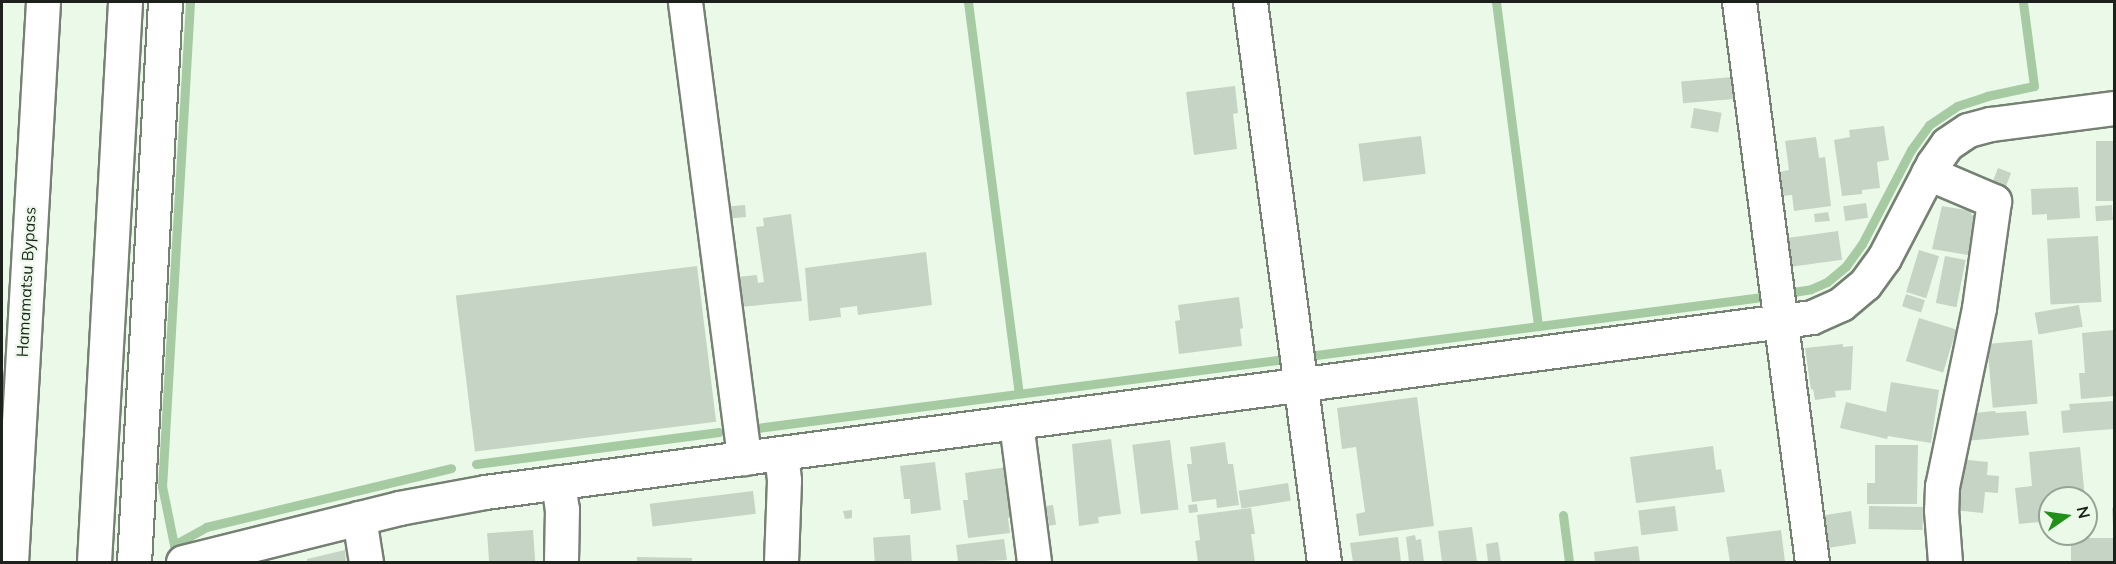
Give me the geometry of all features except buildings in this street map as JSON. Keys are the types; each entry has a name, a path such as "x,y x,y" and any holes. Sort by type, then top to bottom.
{"main road":[{"name":"Hamamatsu Bypass","path":"11,562 43,2"},
{"path":"94,562 125,2"},
{"path":"134,562 165,2"},
{"path":"685,2 744,458"},
{"path":"1250,2 1324,562"},
{"path":"1738,2 1812,562"},
{"path":"183,562 456,496 1812,317 1831,309 1865,284 1884,258 1928,173 1947,144 1968,130 1991,124 2115,108"},
{"path":"1928,173 1994,201 1979,308 1944,474 1941,510 1945,562"},
{"path":"1016,423 1034,562"},
{"path":"781,453 784,480 781,562"},
{"path":"558,483 562,509 561,562"},
{"path":"359,518 366,562"}],"waterway":[{"path":"190,2 162,486 174,545 206,527 451,468"},
{"path":"968,2 1019,393"},
{"path":"1496,2 1538,326"},
{"path":"1793,292 1811,289 1827,282 1846,266 1862,244 1911,150 1929,125 1957,106 1987,96 2034,86 2023,2"},
{"path":"1316,355 1760,297"},
{"path":"757,428 1278,360"},
{"path":"476,464 719,432"},
{"path":"1563,515 1569,562"}]}
